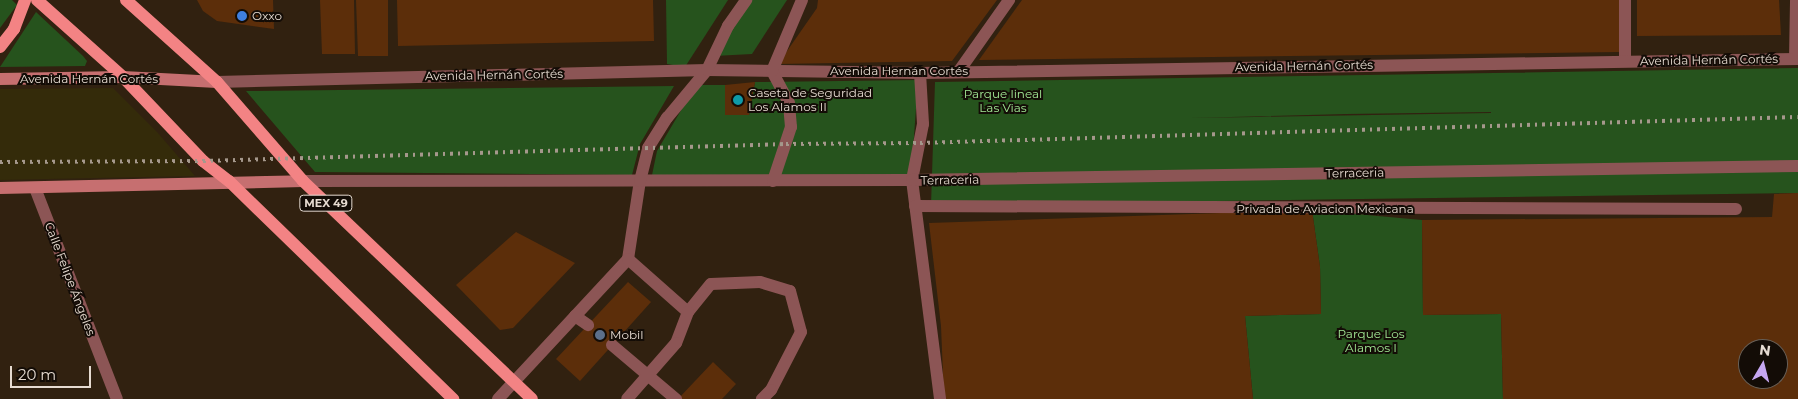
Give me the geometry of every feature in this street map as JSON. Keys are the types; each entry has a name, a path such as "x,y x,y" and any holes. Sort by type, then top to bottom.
{"main road":[{"path":"0,47 14,30 25,0"},
{"path":"37,0 123,77 203,161 229,181 453,399"},
{"name":"MEX 49","path":"126,0 218,82 303,181 532,399"},
{"name":"Avenida Hernán Cortés","path":"0,79 123,77 218,82"},
{"path":"0,188 229,181 303,181"}],"street":[{"path":"498,399 628,259 640,181 648,148 667,118 707,70 728,26 746,0"},
{"path":"773,181 791,127 788,103 772,70 802,0"},
{"path":"959,71 1009,0"},
{"path":"1625,0 1625,62"},
{"path":"1796,0 1797,59"},
{"name":"Avenida Hernán Cortés","path":"218,82 707,70 920,73 1797,59"},
{"path":"920,73 923,124 912,180 940,399"},
{"name":"Terraceria","path":"912,180 1798,166"},
{"path":"303,181 912,180"},
{"name":"Calle Felipe Ángeles","path":"35,188 116,399"},
{"name":"Privada de Aviacion Mexicana","path":"915,206 1736,209"},
{"path":"628,259 688,312"},
{"path":"627,399 676,343 688,312 711,284 760,282 790,291 801,332 771,390 762,399"},
{"path":"575,316 588,325"},
{"path":"612,345 676,399"}],"green space":[{"path":"0,0 12,0 17,5 0,28"},
{"path":"666,0 728,0 685,67 667,64"},
{"path":"751,0 787,0 752,54 714,56"},
{"path":"36,12 83,56 87,61 85,66 0,67"},
{"name":"Parque lineal Las Vias","path":"1798,68 1798,193 931,205 935,82","holes":["1491,113 1189,118 1346,114"]},
{"path":"918,80 911,178 652,175 657,151 696,85 725,85 725,115 749,115 755,82"},
{"path":"674,86 640,144 632,175 315,172 246,91"},
{"name":"Parque Los Alamos I","path":"1312,210 1422,220 1423,315 1501,314 1503,399 1253,399 1245,316 1321,314 1320,267"}],"sand":[{"path":"113,88 158,133 195,176 0,180 0,89"}],"building":[{"name":"Oxxo","path":"197,0 273,0 274,29 217,21 203,11"},
{"path":"320,0 354,0 355,54 322,54"},
{"path":"356,0 388,0 388,56 358,56"},
{"path":"397,0 653,0 654,41 398,46"},
{"path":"818,0 997,0 952,61 778,64 817,8"},
{"path":"1022,0 1619,0 1620,52 979,60"},
{"path":"1637,0 1779,0 1781,35 1637,36"},
{"name":"Caseta de Seguridad Los Alamos II","path":"755,82 749,115 725,115 725,85"},
{"path":"1798,193 1798,399 1503,399 1501,314 1423,315 1422,220 1772,217 1774,194"},
{"path":"1312,210 1320,267 1321,314 1245,316 1253,399 944,399 941,326 929,223"},
{"path":"516,232 575,263 513,328 500,330 456,285"},
{"name":"Mobil","path":"628,282 651,302 580,381 556,359"},
{"path":"713,362 736,384 722,399 678,399"}],"railway":[{"path":"0,162 203,161 786,144 920,143 1798,117"}],"place":[{"name":"Oxxo","path":"242,16"},
{"name":"Caseta de Seguridad Los Alamos II","path":"738,100"},
{"name":"Mobil","path":"600,335"}]}
